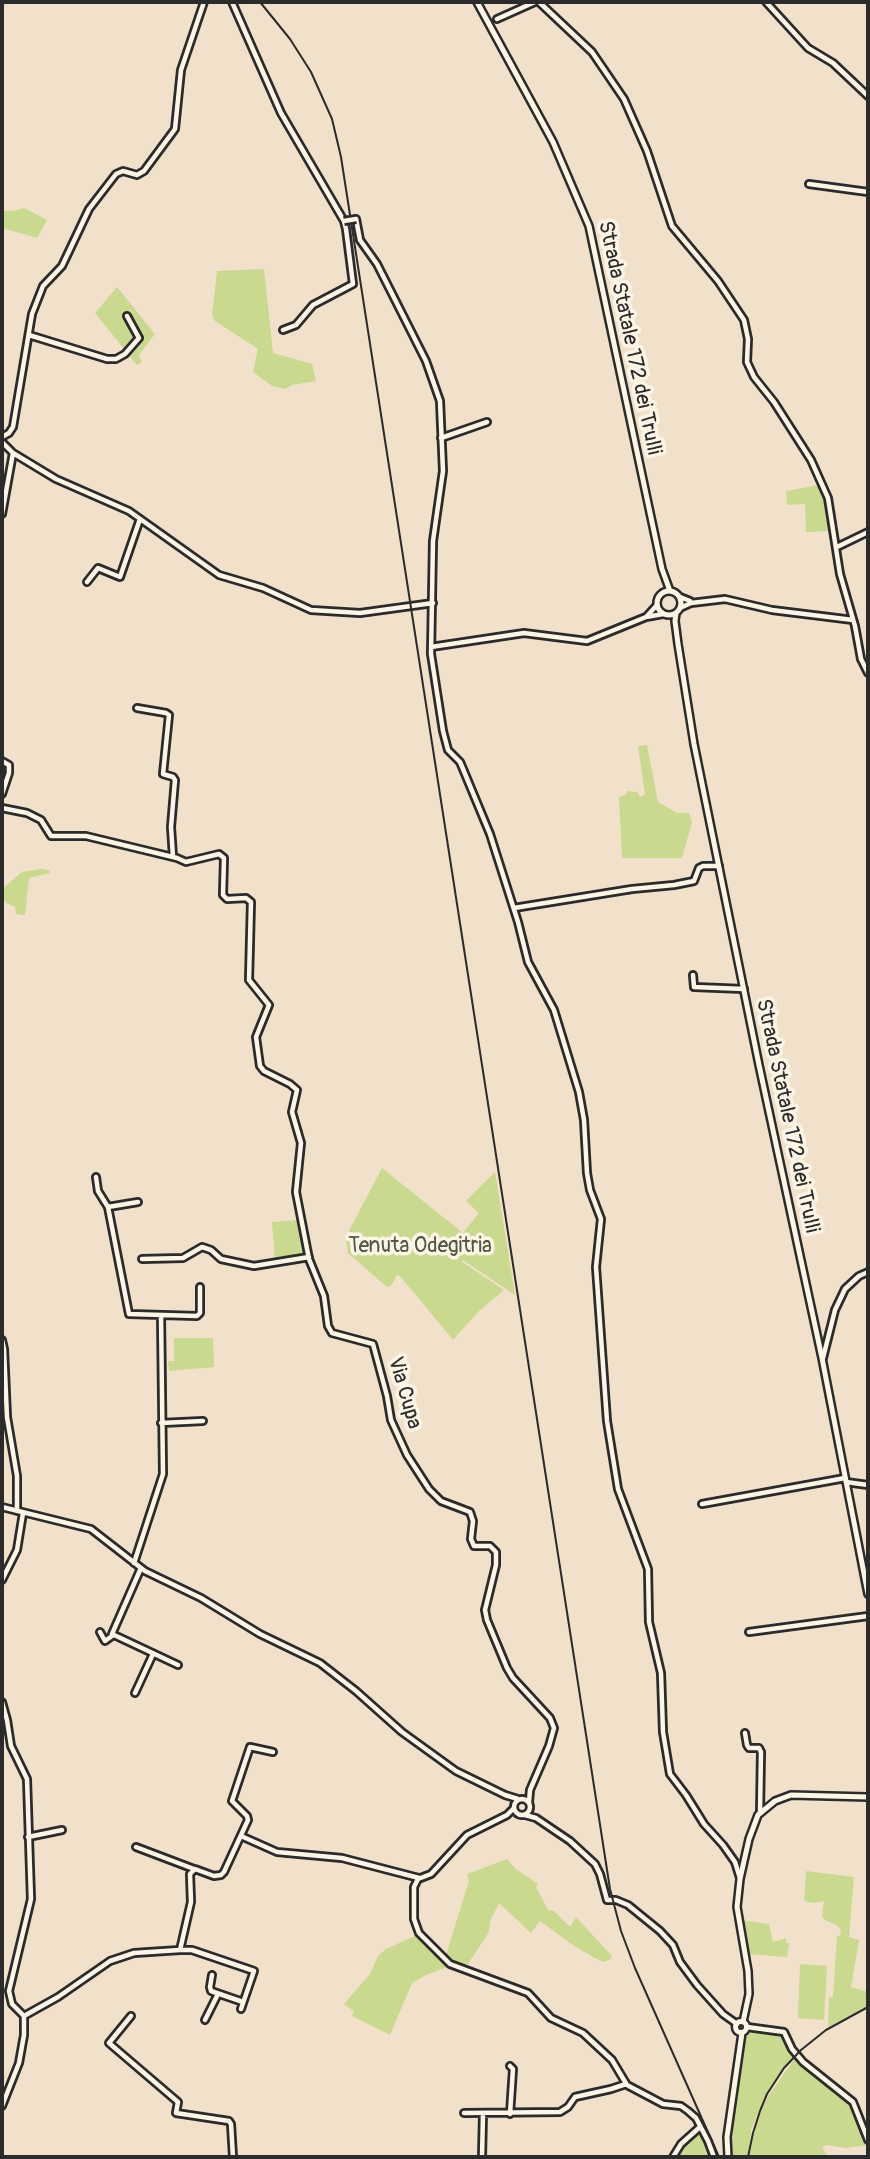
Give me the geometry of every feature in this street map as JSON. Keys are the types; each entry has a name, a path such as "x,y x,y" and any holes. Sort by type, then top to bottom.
{"main road":[{"name":"Strada Statale 172 dei Trulli","path":"477,2 553,142 589,226 664,580 663,593 658,597 657,605 670,621 678,644"},
{"name":"Strada Statale 172 dei Trulli","path":"664,580 670,591"},
{"path":"663,593 670,591 680,597"},
{"name":"Strada Statale 172 dei Trulli","path":"680,597 675,621 694,744 868,1594"},
{"path":"664,615 678,610"},
{"path":"742,2033 737,2031 749,1994 748,1970 737,1916 740,1879 752,1829 760,1813 775,1801 791,1796 868,1797"},
{"path":"729,2157 727,2137 742,2033 747,2028 740,2023"}],"street":[{"path":"204,2 181,70 175,129 144,172 137,175 123,171 118,173 95,200 62,266 43,286 32,314 13,428 2,439 13,453 56,479 129,512 219,575 263,588 311,610 360,613 433,603"},
{"path":"232,2 281,113 344,221 353,284 313,305 296,325 283,330"},
{"path":"497,19 537,2 593,52 624,99 647,151 672,226 718,281 744,320 748,339 747,362 754,377 774,402 811,460 828,498 840,574 861,659 868,673"},
{"path":"766,2 808,48 832,63 868,96"},
{"path":"809,184 868,192"},
{"path":"344,221 356,219 360,240 377,264 426,361 440,401 443,471 433,541 431,647 433,675 448,750 460,762 490,834 528,962 554,1010 579,1092 584,1121 587,1173 601,1219 596,1267 607,1422 618,1489 648,1569 649,1622 661,1673 663,1732 670,1774 704,1824 723,1845 735,1863 740,1879"},
{"path":"29,335 111,360 125,354 139,338 127,316"},
{"path":"441,438 486,422"},
{"path":"2,514 13,453"},
{"path":"87,582 98,568 120,577 140,519"},
{"path":"837,547 868,532"},
{"path":"680,597 686,601 698,602"},
{"path":"678,610 686,604 725,599 772,610 853,620"},
{"path":"646,617 657,605"},
{"path":"431,647 524,633 585,642 646,617 664,615"},
{"path":"2,808 27,813 41,820 51,836 86,836 173,857 171,827 175,780 163,774 169,715 166,712 137,709"},
{"path":"2,761 9,765 9,773 2,794"},
{"name":"Via Cupa","path":"173,857 186,862 219,854 225,858 223,895 226,899 246,898 251,902 249,980 269,1005 256,1037 260,1066 297,1090 292,1112 301,1143 296,1192 309,1257 324,1296 327,1326 330,1331 373,1344 391,1420 407,1455 429,1489 441,1501 470,1512 471,1539 474,1546 490,1546 496,1552 496,1565 485,1610 487,1620 513,1678 550,1718 554,1728 530,1790"},
{"path":"514,908 694,881 699,868 719,866"},
{"path":"693,975 694,987 744,989"},
{"path":"96,1177 98,1191 108,1207 128,1313 199,1315 200,1287"},
{"path":"108,1207 138,1202"},
{"path":"142,1259 183,1258 202,1247 211,1250 221,1259 254,1266 309,1257"},
{"path":"822,1359 835,1310 845,1289 859,1276 868,1272"},
{"path":"134,1563 163,1474 161,1315"},
{"path":"2,1339 6,1417 17,1476 20,1512 17,1550 2,1580"},
{"path":"161,1423 203,1421"},
{"path":"702,1504 846,1480 868,1485"},
{"path":"2,1507 91,1529 141,1568 320,1664 356,1690 402,1732 456,1771 530,1805"},
{"path":"100,1632 106,1641 112,1636 141,1568"},
{"path":"749,1632 868,1616"},
{"path":"112,1636 178,1665"},
{"path":"135,1693 153,1654"},
{"path":"2,1702 8,1720 11,1746 27,1779 31,1902 9,1991 12,2004 24,2016 24,2035 19,2063 2,2106"},
{"path":"745,1733 749,1748 759,1748 761,1752 760,1813"},
{"path":"136,1847 214,1876 223,1874 248,1818 232,1801 250,1747 273,1752"},
{"path":"507,1815 530,1790"},
{"path":"530,1790 530,1805 536,1818"},
{"path":"505,1795 518,1814"},
{"path":"525,1815 530,1805"},
{"path":"241,1836 277,1853 342,1858 420,1878 431,1874 467,1835 507,1815 518,1814 536,1818 570,1841 595,1864 607,1900 616,1900 628,1906 660,1931 673,1945 680,1962 697,1985 723,2014 740,2023"},
{"path":"28,1837 62,1830"},
{"path":"180,1950 191,1902 190,1874 195,1869"},
{"path":"420,1878 415,1887 414,1919 424,1940 450,1964 528,1993 551,2018 583,2033 596,2043 612,2060 625,2084 663,2104 681,2106 696,2118 714,2157"},
{"path":"24,2016 58,1997 110,1961 134,1953 180,1950 192,1950 254,1971 241,2009"},
{"path":"212,1975 211,1991 243,2002"},
{"path":"205,2020 218,1994"},
{"path":"131,2016 109,2043 178,2102 176,2113 229,2121 233,2157"},
{"path":"747,2028 784,2032 792,2049 803,2062 853,2102 868,2140"},
{"path":"510,2066 513,2070 510,2114"},
{"path":"464,2113 563,2112 575,2097 625,2084"},
{"path":"482,2157 483,2114"},
{"path":"673,2157 676,2150 700,2126"}],"green space":[{"path":"24,208 47,220 37,238 2,228 2,211"},
{"path":"264,269 273,353 312,364 316,381 292,385 285,389 272,386 253,372 258,349 215,321 212,315 217,271"},
{"path":"117,287 155,334 139,355 142,362 137,365 95,313"},
{"path":"819,485 832,531 806,532 805,504 787,505 786,491"},
{"path":"647,745 658,802 677,813 689,813 692,822 682,858 622,858 619,797 626,795 627,791 637,792 640,797 645,795 638,746"},
{"path":"49,870 50,873 29,878 25,915 16,914 15,907 6,903 2,897 2,889 22,872"},
{"name":"Tenuta Odegitria","path":"382,1168 463,1233 479,1213 466,1201 495,1172 515,1295 463,1260 462,1262 504,1290 478,1312 453,1340 400,1276 397,1275 391,1286 387,1287 348,1253 345,1235 349,1238 349,1231"},
{"path":"298,1220 305,1255 275,1260 272,1222"},
{"path":"174,1338 213,1338 214,1367 169,1371 168,1361 174,1361"},
{"path":"507,1859 516,1869 538,1884 536,1887 548,1910 554,1911 570,1927 576,1917 612,1956 611,1959 603,1962 595,1958 540,1921 531,1933 499,1903 490,1921 489,1932 466,1967 445,1958 469,1881 467,1874"},
{"path":"806,1871 854,1877 849,1937 859,1940 851,1987 868,1992 868,2006 828,2027 837,1936 840,1936 841,1930 822,1916 824,1901 804,1901"},
{"path":"740,1920 769,1924 773,1942 786,1938 786,1943 789,1943 787,1957 747,1954"},
{"path":"417,1935 448,1964 447,1967 412,1983 390,2035 352,2016 354,2011 344,2004 370,1974 378,1956 386,1949"},
{"path":"800,1964 827,1966 824,2020 798,2018"},
{"path":"753,2031 781,2033 794,2055 765,2095 751,2130 748,2157 732,2157 730,2138 739,2068 746,2037"},
{"path":"796,2057 803,2067 847,2100 868,2145 846,2148 827,2145 822,2147 828,2157 749,2157 757,2121 768,2096"},
{"path":"699,2128 711,2157 675,2157 678,2149"}],"railway":[{"path":"260,2 290,39 311,72 332,119 341,157 610,1889 621,1931 635,1968 719,2157"},
{"path":"748,2157 760,2111 767,2094 784,2068 826,2030 868,2007"}]}
